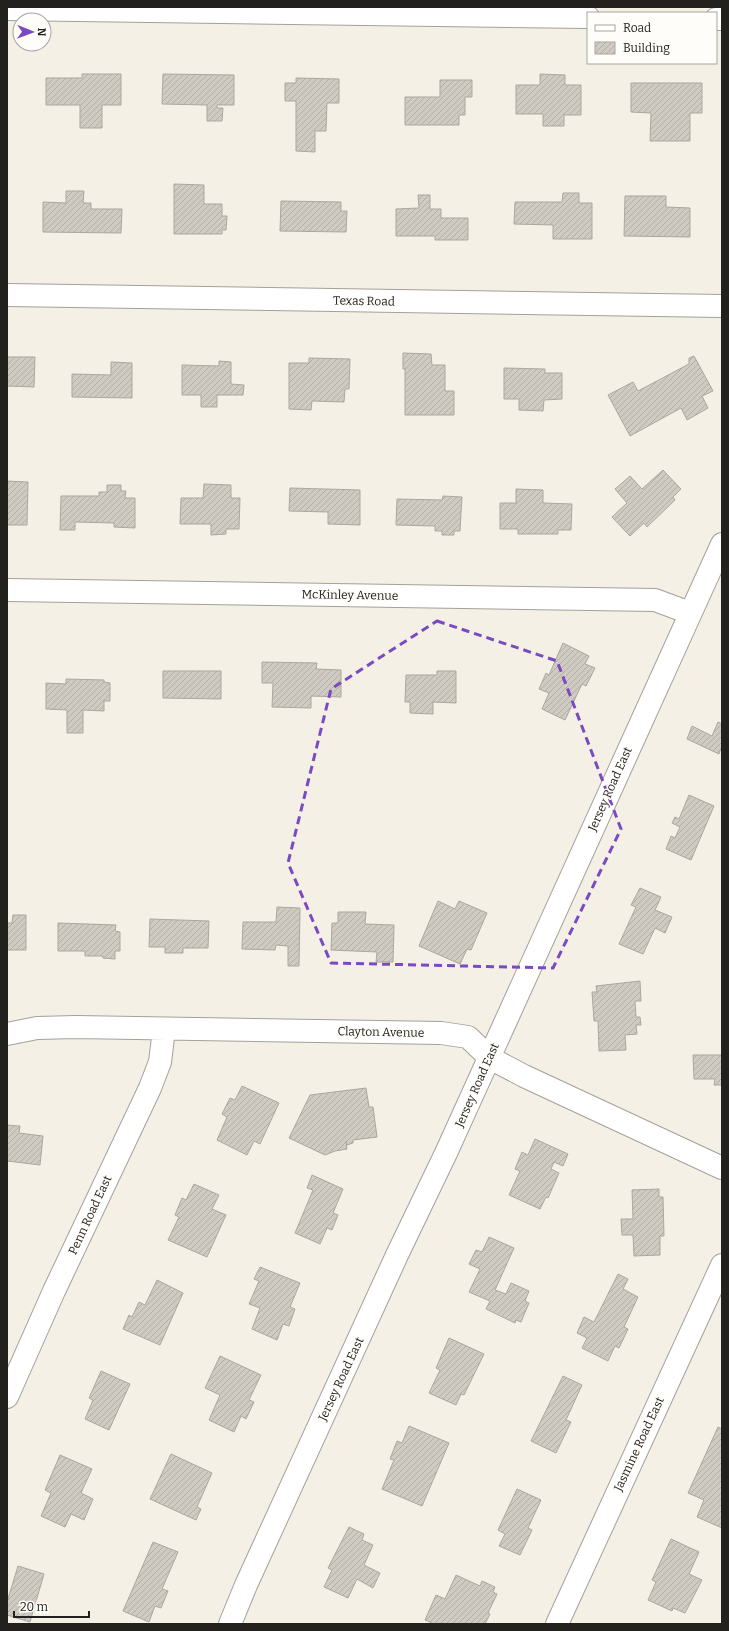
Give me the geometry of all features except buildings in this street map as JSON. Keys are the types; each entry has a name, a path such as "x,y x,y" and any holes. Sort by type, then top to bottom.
{"street":[{"path":"7,9 587,18"},
{"name":"Texas Road","path":"7,295 722,306"},
{"name":"Jersey Road East","path":"230,1624 249,1578 490,1058 514,1001 722,544"},
{"name":"McKinley Avenue","path":"7,590 655,600 690,613"},
{"name":"Clayton Avenue","path":"7,1034 38,1028 68,1027 441,1032 468,1037 490,1058 524,1076 722,1168"},
{"name":"Penn Road East","path":"7,1398 54,1291 150,1088 160,1062 164,1029"},
{"name":"Jasmine Road East","path":"557,1624 722,1265"}],"highlighted area":[{"path":"437,621 557,661 621,829 553,968 331,963 288,863 331,689"}]}
